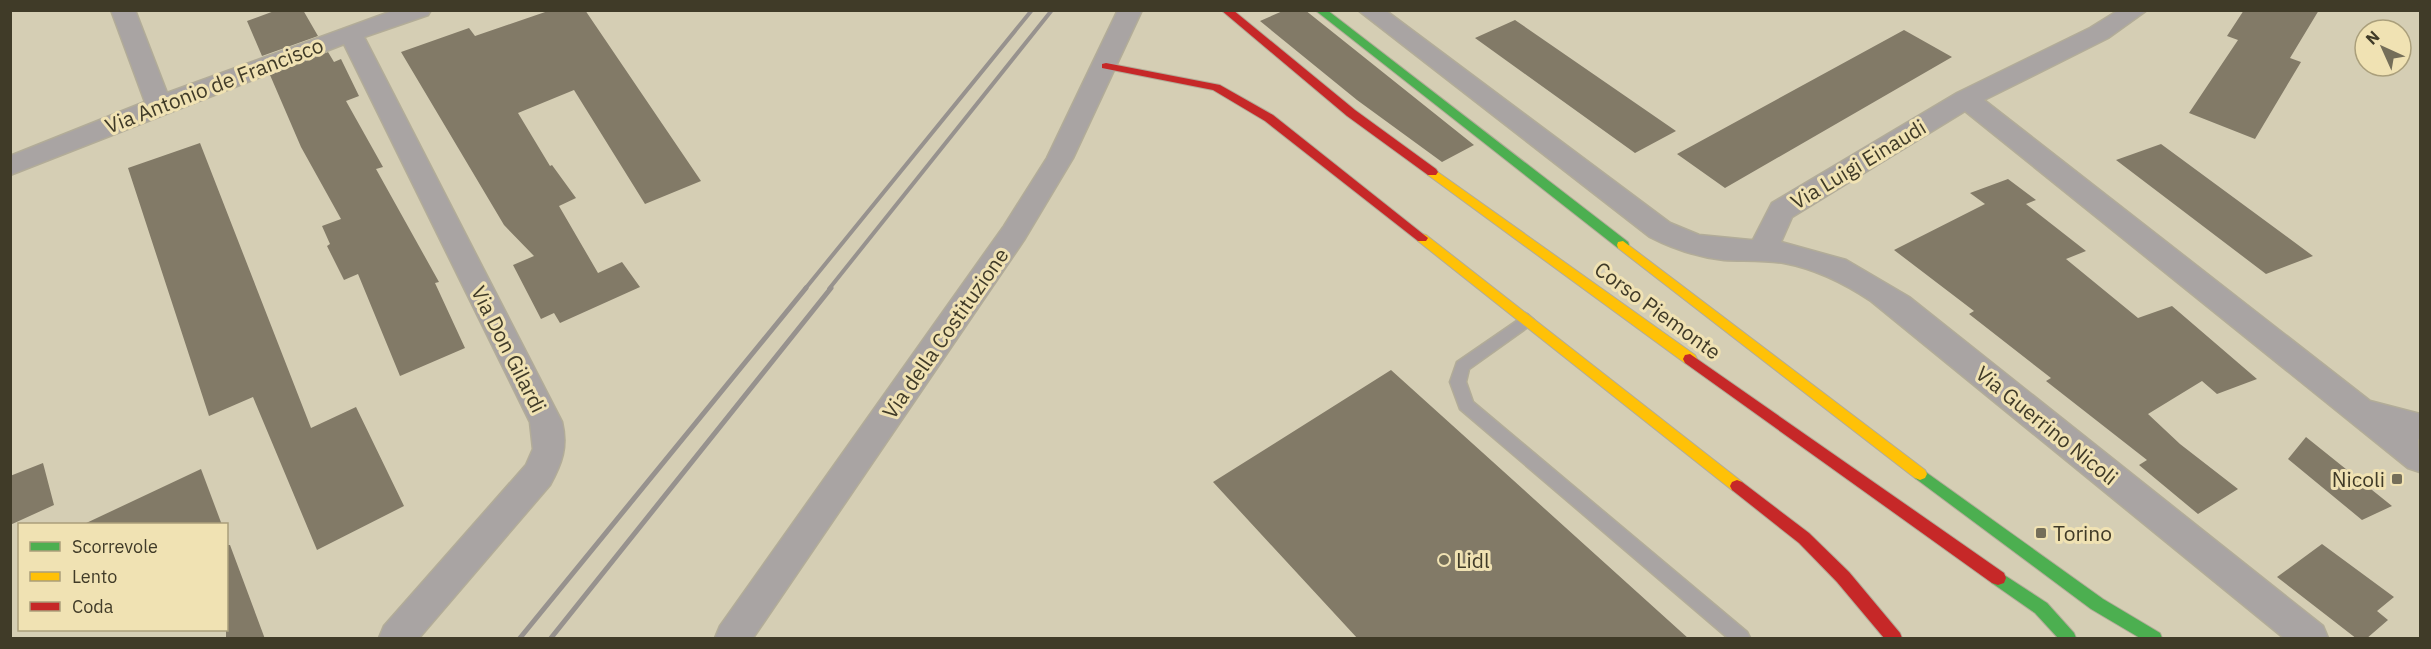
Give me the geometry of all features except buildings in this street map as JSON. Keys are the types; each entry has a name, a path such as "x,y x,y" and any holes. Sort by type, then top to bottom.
{"main road":[{"name":"Corso Piemonte","path":"1226,10 1351,113 1822,455 2041,608 2068,639"},
{"name":"Corso Piemonte","path":"1320,10 1858,424 1926,479 2097,604 2154,639"},
{"path":"1106,66 1216,87 1256,109 1804,538 1843,578 1894,639"}],"street":[{"path":"123,10 159,105"},
{"name":"Via Antonio de Francisco","path":"10,166 159,105 350,33 420,10"},
{"name":"Via della Costituzione","path":"733,639 1014,233 1059,158 1106,66 1130,10"},
{"path":"1369,10 1660,230 1683,243 1725,252 1764,250"},
{"name":"Via Luigi Einaudi","path":"1764,250 1772,227 1782,210 1966,99 2099,33 2136,10"},
{"name":"Via Don Gilardi","path":"350,33 546,422 551,441 548,458 538,475 397,639"},
{"path":"1966,99 2421,459"},
{"name":"Via Guerrino Nicoli","path":"1764,250 1791,253 1826,262 1857,276 1899,305 2310,639"},
{"path":"2357,409 2421,427"}],"lane":[{"path":"1527,320 1462,366 1458,382 1466,405 1741,639"}],"railway":[{"path":"805,289 1032,10"},
{"path":"829,289 1052,10"},
{"path":"520,638 806,288"},
{"path":"551,638 831,288"}],"traffic: fast":[{"path":"1320,10 1623,245"},
{"path":"1920,474 2097,604 2154,638"},
{"path":"1998,578 2041,608 2068,638"}],"traffic: slow":[{"path":"1432,172 1690,359"},
{"path":"1422,238 1737,486"},
{"path":"1623,245 1920,474"}],"traffic: jam":[{"path":"1226,10 1351,113 1432,172"},
{"path":"1106,66 1216,87 1269,118 1422,238"},
{"path":"1690,359 1998,578"},
{"path":"1737,486 1804,538 1843,577 1894,638"}],"place":[{"name":"Nicoli","path":"2397,479"},
{"name":"Torino","path":"2041,533"},
{"name":"Lidl","path":"1444,560"}]}
